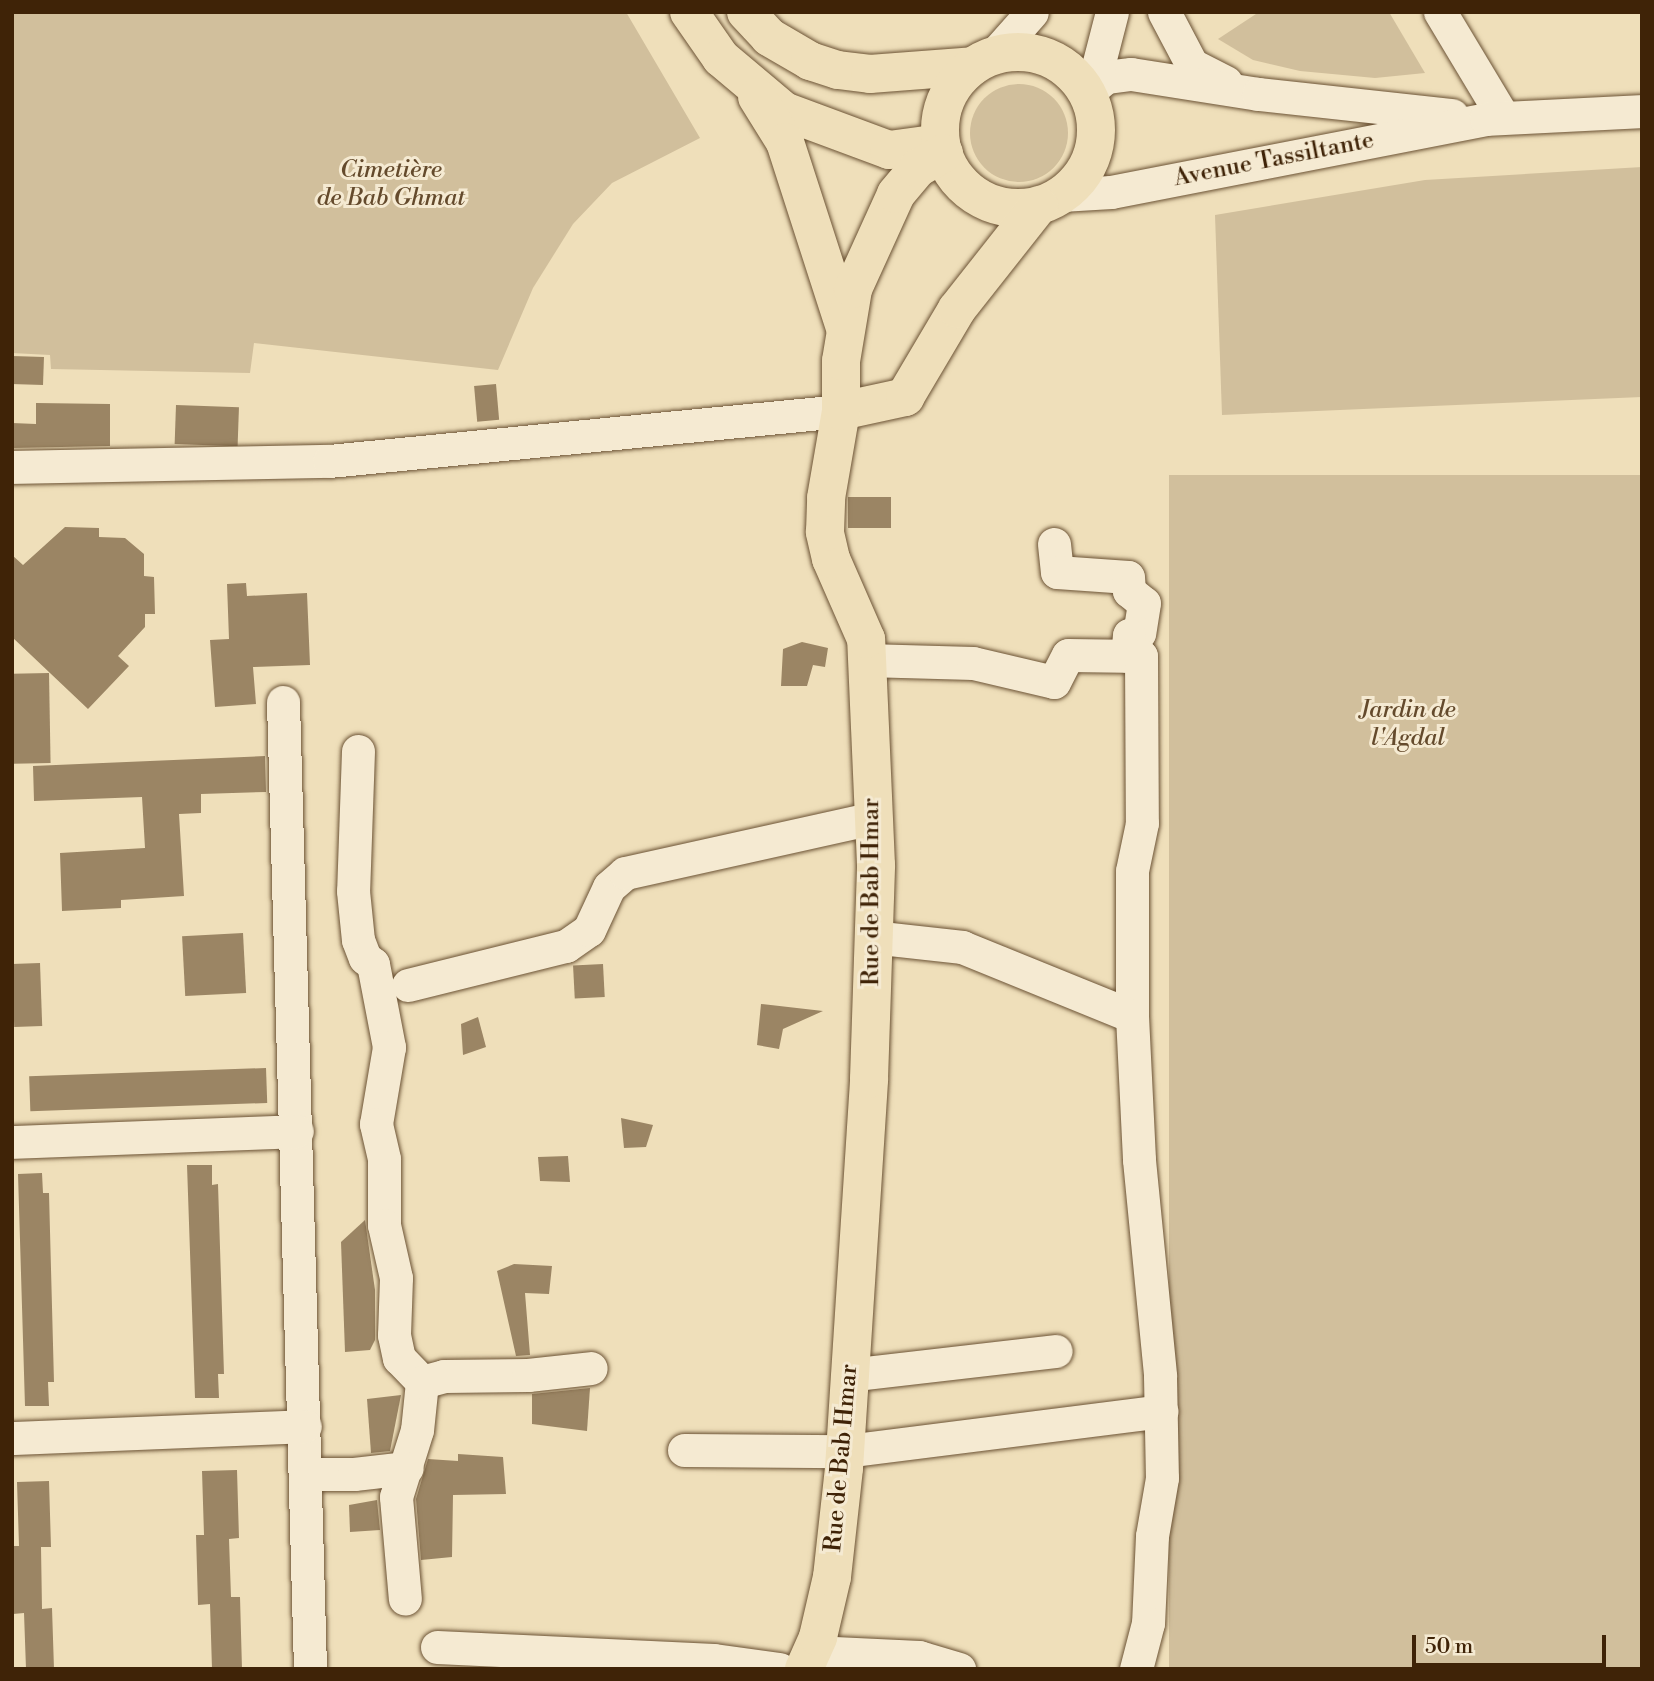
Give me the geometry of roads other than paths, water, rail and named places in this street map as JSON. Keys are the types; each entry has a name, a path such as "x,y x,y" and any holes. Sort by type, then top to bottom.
{"main road":[{"path":"689,12 721,58 751,87 807,122 889,150 942,148"},
{"path":"746,12 769,37 810,61 838,70 878,73 983,61 1021,51 1047,57 1084,88 1094,114 1093,149 1084,170 1050,200 957,309 905,397 841,411"},
{"path":"983,61 958,79 944,104 942,148 956,179 984,200 1007,207 1050,200"},
{"path":"751,87 785,142 845,328"},
{"name":"Rue de Bab Hmar","path":"808,1660 832,1577 846,1451 848,1375 869,1079 874,818 866,639 831,559 825,532 841,411 845,328 853,289 885,214 907,179 942,148"}],"street":[{"path":"983,61 1032,12"},
{"path":"1084,88 1097,70 1112,12"},
{"path":"1164,12 1192,65 1258,94"},
{"path":"1440,12 1494,118"},
{"name":"Avenue Tassiltante","path":"1084,88 1106,78 1130,74 1258,94 1494,118"},
{"name":"Avenue Tassiltante","path":"1050,200 1111,192 1494,118 1642,111"},
{"path":"12,467 330,461 841,411"},
{"path":"1054,544 1057,572 1128,577 1129,591 1144,603 1139,633 1129,635 1126,656"},
{"path":"866,660 972,663 1054,682 1068,655 1142,656 1142,822 1132,871 1132,1016 1139,1160 1161,1411 1162,1478 1152,1536 1148,1623 1136,1669"},
{"path":"283,702 310,1669"},
{"path":"358,751 353,891 358,940 365,958 373,964 389,1047 376,1124 384,1159 384,1225 396,1278 394,1335 398,1358 422,1382"},
{"path":"408,985 566,946 589,930 609,887 625,873 874,818"},
{"path":"872,937 962,947 1132,1016"},
{"path":"12,1142 297,1131"},
{"path":"848,1375 1056,1351"},
{"path":"422,1382 444,1376 528,1375 591,1368"},
{"path":"405,1599 395,1517 398,1485 407,1468 422,1382"},
{"path":"684,1450 846,1451 1161,1411"},
{"path":"12,1437 305,1426"},
{"path":"306,1474 354,1475 407,1468"},
{"path":"437,1647 715,1660 779,1669"},
{"path":"808,1660 919,1657 959,1669"}],"park label":[{"name":"Cimetière de Bab Ghmat","path":"391,185"},
{"name":"Jardin de l'Agdal","path":"1408,725"}]}
